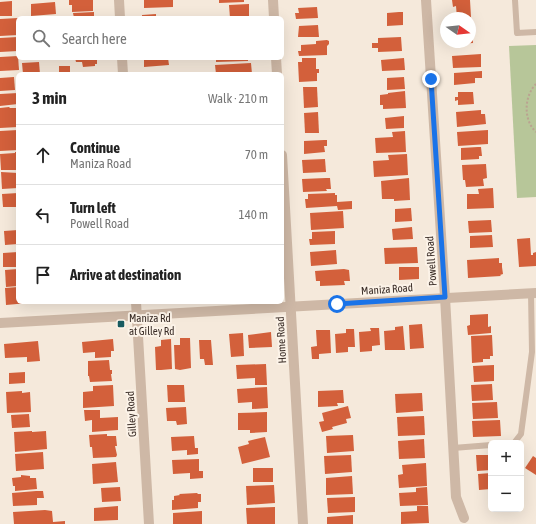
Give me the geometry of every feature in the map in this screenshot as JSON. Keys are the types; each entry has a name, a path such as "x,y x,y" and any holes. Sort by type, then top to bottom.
{"street":[{"path":"119,0 120,16"},
{"path":"273,0 274,16"},
{"name":"Powell Road","path":"426,0 456,497 464,518"},
{"path":"122,60 123,72"},
{"path":"276,60 277,72"},
{"name":"Home Road","path":"284,189 303,524"},
{"name":"Maniza Road","path":"0,324 533,293"},
{"name":"Gilley Road","path":"136,304 149,524"}],"lane":[{"path":"515,0 517,33 536,32"},
{"path":"516,440 521,434 532,352 533,293"},
{"path":"453,448 488,446"}],"path":[{"path":"536,84 527,99 527,117 536,132"}],"green space":[{"path":"536,45 536,197 517,198 509,46"}],"building":[{"path":"69,0 93,0 93,11 72,12 72,5 69,5"},
{"path":"144,0 173,0 173,7 144,8"},
{"path":"219,0 244,0 244,2 219,3"},
{"path":"452,0 470,0 471,12 456,12 456,6 453,7"},
{"path":"12,1 12,16 0,16 0,2"},
{"path":"55,2 56,14 31,16 31,4"},
{"path":"249,4 249,16 230,16 229,5"},
{"path":"317,7 318,18 296,19 295,13 299,13 298,8"},
{"path":"94,12 94,16 74,16 73,13"},
{"path":"403,12 403,25 387,26 387,13"},
{"path":"156,14 156,16 142,16"},
{"path":"16,18 16,35 0,36 0,19"},
{"path":"318,25 319,37 298,37 299,26"},
{"path":"16,37 16,51 0,52 0,38"},
{"path":"401,37 402,51 378,52 378,48 372,48 372,43 378,43 378,38"},
{"path":"316,41 329,41 329,44 327,46 327,55 299,56 298,51 301,51 301,45 316,44"},
{"path":"481,54 481,67 453,68 452,56"},
{"path":"16,56 16,60 18,60 19,70 0,71 0,57"},
{"path":"302,58 316,58 316,69 319,69 319,73 317,73 317,81 299,82 298,62 302,62"},
{"path":"404,58 405,70 382,71 381,60"},
{"path":"76,60 97,60 97,64 95,64 95,66 83,67 82,62 76,62"},
{"path":"144,60 168,60 169,65 144,67"},
{"path":"216,60 248,60 248,61 216,62"},
{"path":"39,62 40,72 23,72 22,63"},
{"path":"251,63 252,72 216,72 215,65"},
{"path":"59,66 70,66 70,72 59,72"},
{"path":"482,71 482,78 475,78 475,83 454,85 454,73"},
{"path":"14,77 15,90 0,91 0,78"},
{"path":"404,77 405,89 387,90 387,78"},
{"path":"303,87 317,87 318,107 304,108"},
{"path":"405,91 406,108 383,109 383,105 380,105 380,95"},
{"path":"458,92 473,92 474,104 458,105 458,100 455,101 455,97 458,97"},
{"path":"16,93 16,104 0,106 0,94"},
{"path":"0,108 16,108 16,127 0,128"},
{"path":"481,110 481,114 485,114 486,124 457,127 456,112"},
{"path":"318,112 319,133 305,133 304,113"},
{"path":"404,116 404,128 386,129 385,118"},
{"path":"16,130 16,150 0,151 0,131"},
{"path":"488,130 488,144 458,146 457,132"},
{"path":"405,131 406,152 376,153 375,138 393,137 392,132"},
{"path":"327,140 327,146 324,146 325,152 304,154 304,141"},
{"path":"481,147 482,156 479,156 479,159 461,160 461,148"},
{"path":"16,152 16,170 1,170 0,154"},
{"path":"407,154 408,175 374,177 373,161 389,160 388,155"},
{"path":"325,159 326,172 303,173 302,160"},
{"path":"486,164 487,178 483,179 484,186 466,187 465,180 463,180 462,165"},
{"path":"1,172 16,173 16,188 2,189"},
{"path":"330,178 331,189 326,189 327,191 303,192 302,179"},
{"path":"409,178 410,200 394,201 394,199 382,199 381,181"},
{"path":"493,188 494,208 467,209 467,194 479,194 478,189"},
{"path":"16,193 16,207 3,207 2,194"},
{"path":"335,193 335,195 337,195 337,202 352,201 352,209 338,210 337,206 306,208 305,199 308,199 308,194"},
{"path":"411,208 412,221 395,222 395,209"},
{"path":"343,211 344,228 311,230 310,213"},
{"path":"491,220 492,232 469,233 468,221"},
{"path":"412,227 413,239 393,240 392,229"},
{"path":"16,230 16,244 5,245 4,231"},
{"path":"335,231 335,244 310,245 309,239 312,239 312,232"},
{"path":"492,235 493,247 470,248 470,236"},
{"path":"530,238 531,255 536,252 536,266 519,267 517,239"},
{"path":"417,247 418,263 385,264 384,248"},
{"path":"336,250 337,264 311,266 310,252"},
{"path":"16,252 16,267 3,267 3,253"},
{"path":"499,258 499,263 502,263 503,274 500,275 501,276 468,278 467,260"},
{"path":"399,267 419,267 419,279 399,280"},
{"path":"16,269 16,286 6,287 5,270"},
{"path":"349,270 350,281 344,281 345,285 320,286 320,281 316,281 315,271"},
{"path":"16,287 17,304 6,305 5,288"},
{"path":"488,314 488,327 491,326 491,333 468,335 467,326 470,325 470,315"},
{"path":"422,324 424,348 410,349 409,325"},
{"path":"403,326 405,350 385,350 384,331 395,330 395,327"},
{"path":"370,328 379,328 380,345 372,346 372,351 360,352 359,332 371,331"},
{"path":"346,329 354,329 355,347 348,347 348,352 336,353 335,334 346,333"},
{"path":"316,330 330,330 331,353 319,354 319,359 312,359 311,347 317,346"},
{"path":"271,332 272,347 249,348 248,335"},
{"path":"243,333 244,356 231,357 229,334"},
{"path":"492,335 493,356 490,356 490,359 483,359 483,362 472,363 471,336"},
{"path":"180,338 190,338 191,368 180,370 175,369 174,345 180,345"},
{"path":"113,339 114,351 111,351 111,357 95,358 95,352 83,353 82,342"},
{"path":"171,339 172,369 156,370 155,347 161,346 161,340"},
{"path":"199,340 211,340 213,365 205,365 204,359 200,359"},
{"path":"38,341 40,361 27,362 27,357 5,358 4,344"},
{"path":"109,360 110,370 112,370 112,381 90,382 88,376 88,361"},
{"path":"266,364 267,385 255,385 255,378 237,379 236,365"},
{"path":"494,365 494,381 474,382 473,366"},
{"path":"25,372 25,383 9,384 9,373"},
{"path":"492,384 493,400 472,401 471,385"},
{"path":"113,385 114,406 83,408 83,392 93,391 93,386"},
{"path":"167,385 184,385 185,402 168,402"},
{"path":"267,387 268,408 252,409 252,402 238,403 237,389"},
{"path":"343,390 344,403 337,403 338,406 318,407 318,391"},
{"path":"22,391 22,393 30,392 31,412 7,413 6,392"},
{"path":"422,393 423,411 396,413 395,394"},
{"path":"497,402 498,418 473,419 472,403"},
{"path":"348,406 351,418 346,419 347,423 332,427 333,429 322,432 319,422 324,421 322,413"},
{"path":"186,407 187,424 177,425 176,421 167,421 166,408"},
{"path":"84,410 100,410 100,418 118,417 118,430 92,432 92,420 85,421"},
{"path":"267,412 267,432 250,433 250,430 238,430 238,413"},
{"path":"29,414 30,427 12,428 11,415"},
{"path":"424,416 425,435 398,436 397,417"},
{"path":"500,420 501,436 473,437 472,421"},
{"path":"46,431 47,449 15,452 14,432"},
{"path":"107,434 107,436 116,436 116,457 93,458 89,435"},
{"path":"353,435 354,451 327,453 326,436"},
{"path":"194,436 195,448 198,448 198,454 187,455 187,450 172,451 171,437"},
{"path":"265,437 270,457 242,464 238,447 249,444 248,441"},
{"path":"424,439 425,458 399,459 398,441"},
{"path":"43,452 44,469 16,471 15,454"},
{"path":"351,455 352,472 325,474 324,456"},
{"path":"476,455 488,455 488,470 477,471"},
{"path":"533,456 536,458 536,475 525,468"},
{"path":"199,459 199,471 203,471 203,478 190,479 190,473 173,474 172,460"},
{"path":"116,462 118,482 93,484 92,464"},
{"path":"426,463 427,486 399,488 398,475 403,474 402,465"},
{"path":"253,468 273,468 273,482 253,482"},
{"path":"488,473 488,489 479,490 478,474"},
{"path":"21,475 36,478 37,489 15,491 12,478 21,477"},
{"path":"352,476 353,494 326,495 326,478"},
{"path":"274,485 275,503 247,505 246,486"},
{"path":"120,487 121,501 102,502 101,488"},
{"path":"427,487 428,505 400,506 399,493 416,492 416,488"},
{"path":"43,491 44,498 37,498 37,505 13,506 12,493"},
{"path":"179,494 201,494 201,502 198,502 198,508 172,510 172,500 174,500 174,496 180,495"},
{"path":"355,497 355,512 328,513 327,498"},
{"path":"118,506 118,520 94,521 94,508"},
{"path":"417,506 428,506 429,523 401,524 401,512 417,511"},
{"path":"275,507 275,524 247,524 246,508"},
{"path":"52,511 53,522 65,521 65,524 14,524 13,512"},
{"path":"202,511 202,524 173,524 173,513"},
{"path":"353,515 353,524 327,524 327,517"}],"place":[{"name":"Maniza Rd at Gilley Rd","path":"121,324"}],"route":[{"path":"337,304 445,297 431,79"}]}
